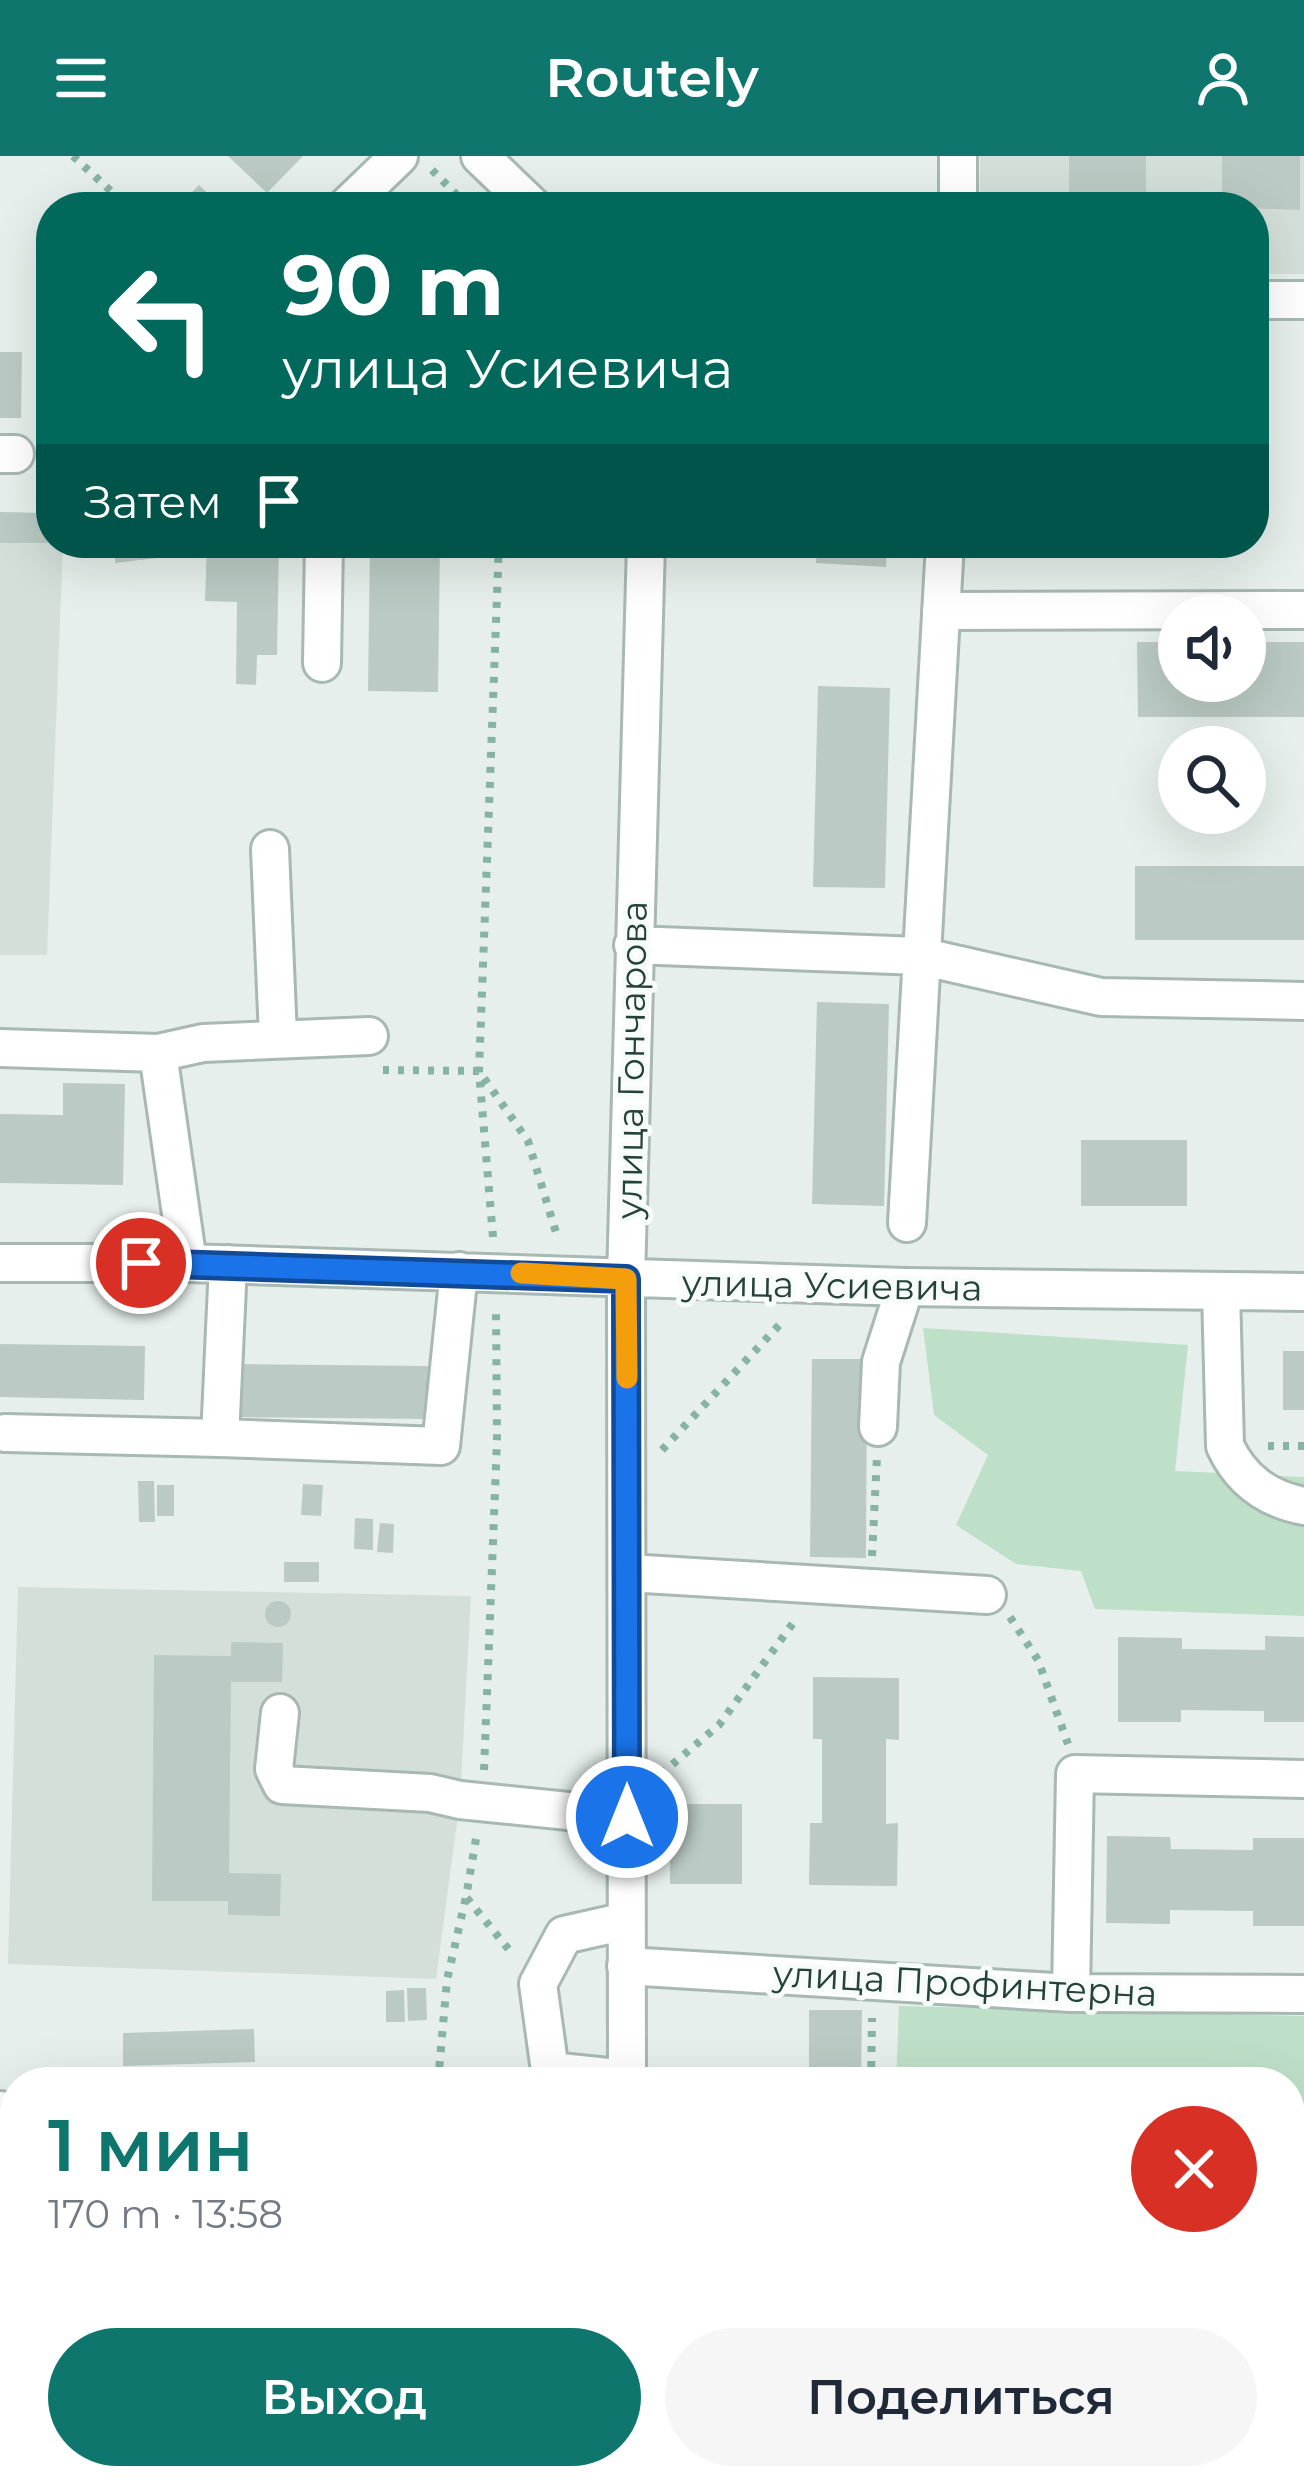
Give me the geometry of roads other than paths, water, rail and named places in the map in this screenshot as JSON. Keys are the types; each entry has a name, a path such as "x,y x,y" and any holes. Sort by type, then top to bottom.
{"street":[{"path":"480,156 517,192"},
{"path":"958,156 958,192"},
{"path":"368,192 413,161"},
{"path":"1269,300 1304,300"},
{"path":"322,663 323,558"},
{"name":"улица Гончарова","path":"627,2067 626,1279 646,558"},
{"path":"908,1223 944,558"},
{"path":"941,611 1304,610"},
{"path":"270,849 278,1037"},
{"path":"633,945 920,956 1101,998 1304,1000"},
{"path":"0,1048 158,1053 203,1042 278,1037 367,1053"},
{"path":"158,1053 188,1263"},
{"name":"улица Усиевича","path":"0,1264 188,1263 905,1288 1304,1292"},
{"path":"220,1438 228,1264"},
{"path":"5,1433 441,1446 459,1270"},
{"path":"878,1427 880,1362 905,1288"},
{"path":"1221,1291 1225,1446 1235,1468 1263,1492 1304,1506"},
{"path":"628,1573 987,1595"},
{"path":"280,1713 274,1769 282,1785 430,1793 627,1817"},
{"path":"1070,1993 1075,1774 1304,1779"},
{"path":"540,2067 538,1984 564,1935 626,1921"},
{"name":"улица Профинтерна","path":"626,1966 1070,1993 1304,1994"}]}
